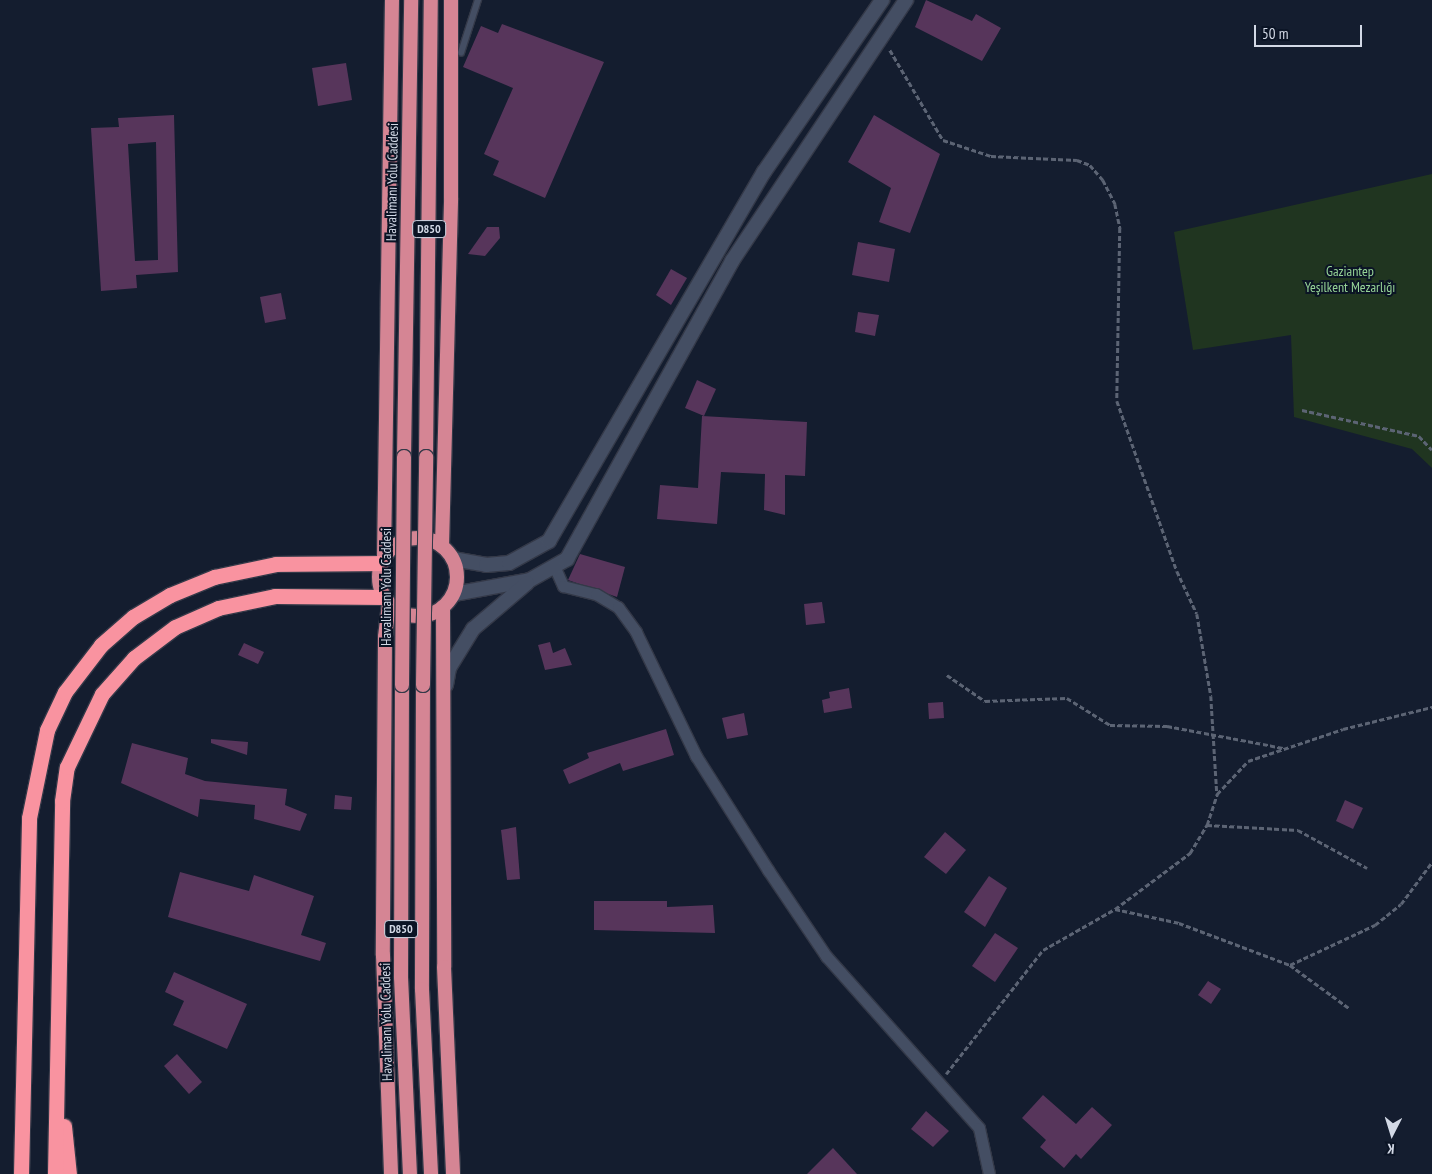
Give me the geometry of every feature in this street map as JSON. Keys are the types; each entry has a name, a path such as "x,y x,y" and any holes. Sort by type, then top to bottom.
{"highway":[{"path":"391,1174 383,954 385,637 387,600 379,581 383,561 392,0"},
{"name":"Havalimanı Yolu Caddesi","path":"410,1174 401,977 404,456 411,0"},
{"name":"D850","path":"431,0 423,685 422,989 431,1174"},
{"path":"442,546 451,207 450,0"},
{"path":"12,1174 28,818 36,770 47,730 65,692 101,645 133,617 170,595 214,577 276,564 383,561 407,539 425,538 442,546 453,560 458,577 454,594 444,607 428,615 412,616 387,600 275,596 218,608 175,627 134,658 102,694 67,767 62,801 55,1174"},
{"path":"444,607 444,967 453,1174"},
{"path":"21,1174 22,978"},
{"path":"59,979 69,1174"}],"street":[{"path":"453,560 486,565 509,563 549,541 764,172 882,0"},
{"path":"445,693 449,668 473,629 530,580 555,568 567,559 732,262 906,0"},
{"path":"555,568 563,586 596,594 618,608 636,632 696,756 773,878 826,956 979,1128 989,1174"},
{"path":"454,594 530,580"}],"lane":[{"path":"461,53 478,0"}],"path":[{"path":"881,35 943,140 991,156 1077,160 1090,165 1103,180 1115,204 1120,228 1117,401 1177,571 1197,614 1215,738 1217,794 1207,825 1190,853 1115,909 1043,950 939,1083"},
{"path":"1302,410 1419,436 1432,450"},
{"path":"947,675 985,701 1067,698 1110,725 1167,726 1215,738 1285,748"},
{"path":"1217,794 1248,761 1285,748 1432,707"},
{"path":"1207,825 1298,830 1367,868"},
{"path":"1290,965 1375,925 1401,904 1432,862"},
{"path":"1115,909 1179,923 1290,965 1349,1008"}],"green space":[{"name":"Gaziantep Yeşilkent Mezarlığı","path":"1432,174 1432,468 1412,449 1294,417 1291,335 1193,350 1174,232"}],"building":[{"path":"926,0 972,21 976,14 1001,28 982,61 915,27"},
{"path":"502,24 604,62 545,198 493,175 499,161 484,154 513,88 463,67 481,26 498,33"},
{"path":"346,63 352,100 318,106 312,68"},
{"path":"174,115 178,272 136,275 137,288 101,291 91,128 119,127 118,118","holes":["156,142 158,260 135,261 128,144"]},
{"path":"874,115 940,154 910,233 879,222 891,188 848,162"},
{"path":"487,227 499,227 500,238 485,256 468,254"},
{"path":"858,242 895,249 889,282 852,275"},
{"path":"671,269 687,278 671,305 656,295"},
{"path":"281,293 286,319 265,323 260,297"},
{"path":"858,312 879,315 875,336 855,332"},
{"path":"697,380 716,389 704,416 685,408"},
{"path":"702,416 807,422 805,476 785,475 785,515 764,510 765,474 721,472 717,524 657,519 660,485 698,488"},
{"path":"580,554 625,567 617,597 568,580"},
{"path":"822,602 825,623 806,625 804,604"},
{"path":"550,642 553,653 565,648 572,665 545,670 538,645"},
{"path":"244,643 264,652 258,664 238,655"},
{"path":"849,688 852,708 824,713 822,700 830,698 829,692"},
{"path":"943,702 944,718 929,719 928,703"},
{"path":"744,713 748,735 727,739 722,718"},
{"path":"666,729 674,755 623,771 620,763 569,784 563,770 589,758 587,753"},
{"path":"211,739 248,742 247,755 211,743"},
{"path":"132,743 188,758 185,774 205,781 287,789 285,805 307,814 300,831 254,819 255,805 200,799 198,817 121,783"},
{"path":"335,795 352,797 351,810 334,809"},
{"path":"1345,800 1363,808 1353,829 1336,821"},
{"path":"516,827 520,879 507,880 501,830"},
{"path":"945,832 966,850 946,874 924,857"},
{"path":"180,872 249,891 254,875 314,896 301,935 326,943 320,961 168,917"},
{"path":"989,876 1007,888 985,927 964,912"},
{"path":"594,901 667,901 667,907 713,905 715,933 594,930"},
{"path":"995,933 1018,948 995,982 972,966"},
{"path":"174,972 247,1004 227,1049 173,1025 184,1001 165,992"},
{"path":"1208,981 1221,989 1211,1004 1198,995"},
{"path":"177,1054 202,1082 189,1094 164,1066"},
{"path":"1043,1095 1076,1124 1092,1107 1112,1125 1081,1159 1076,1154 1064,1168 1040,1147 1046,1140 1022,1118"},
{"path":"926,1111 949,1131 933,1147 911,1129"},
{"path":"833,1148 857,1174 807,1174"}]}
